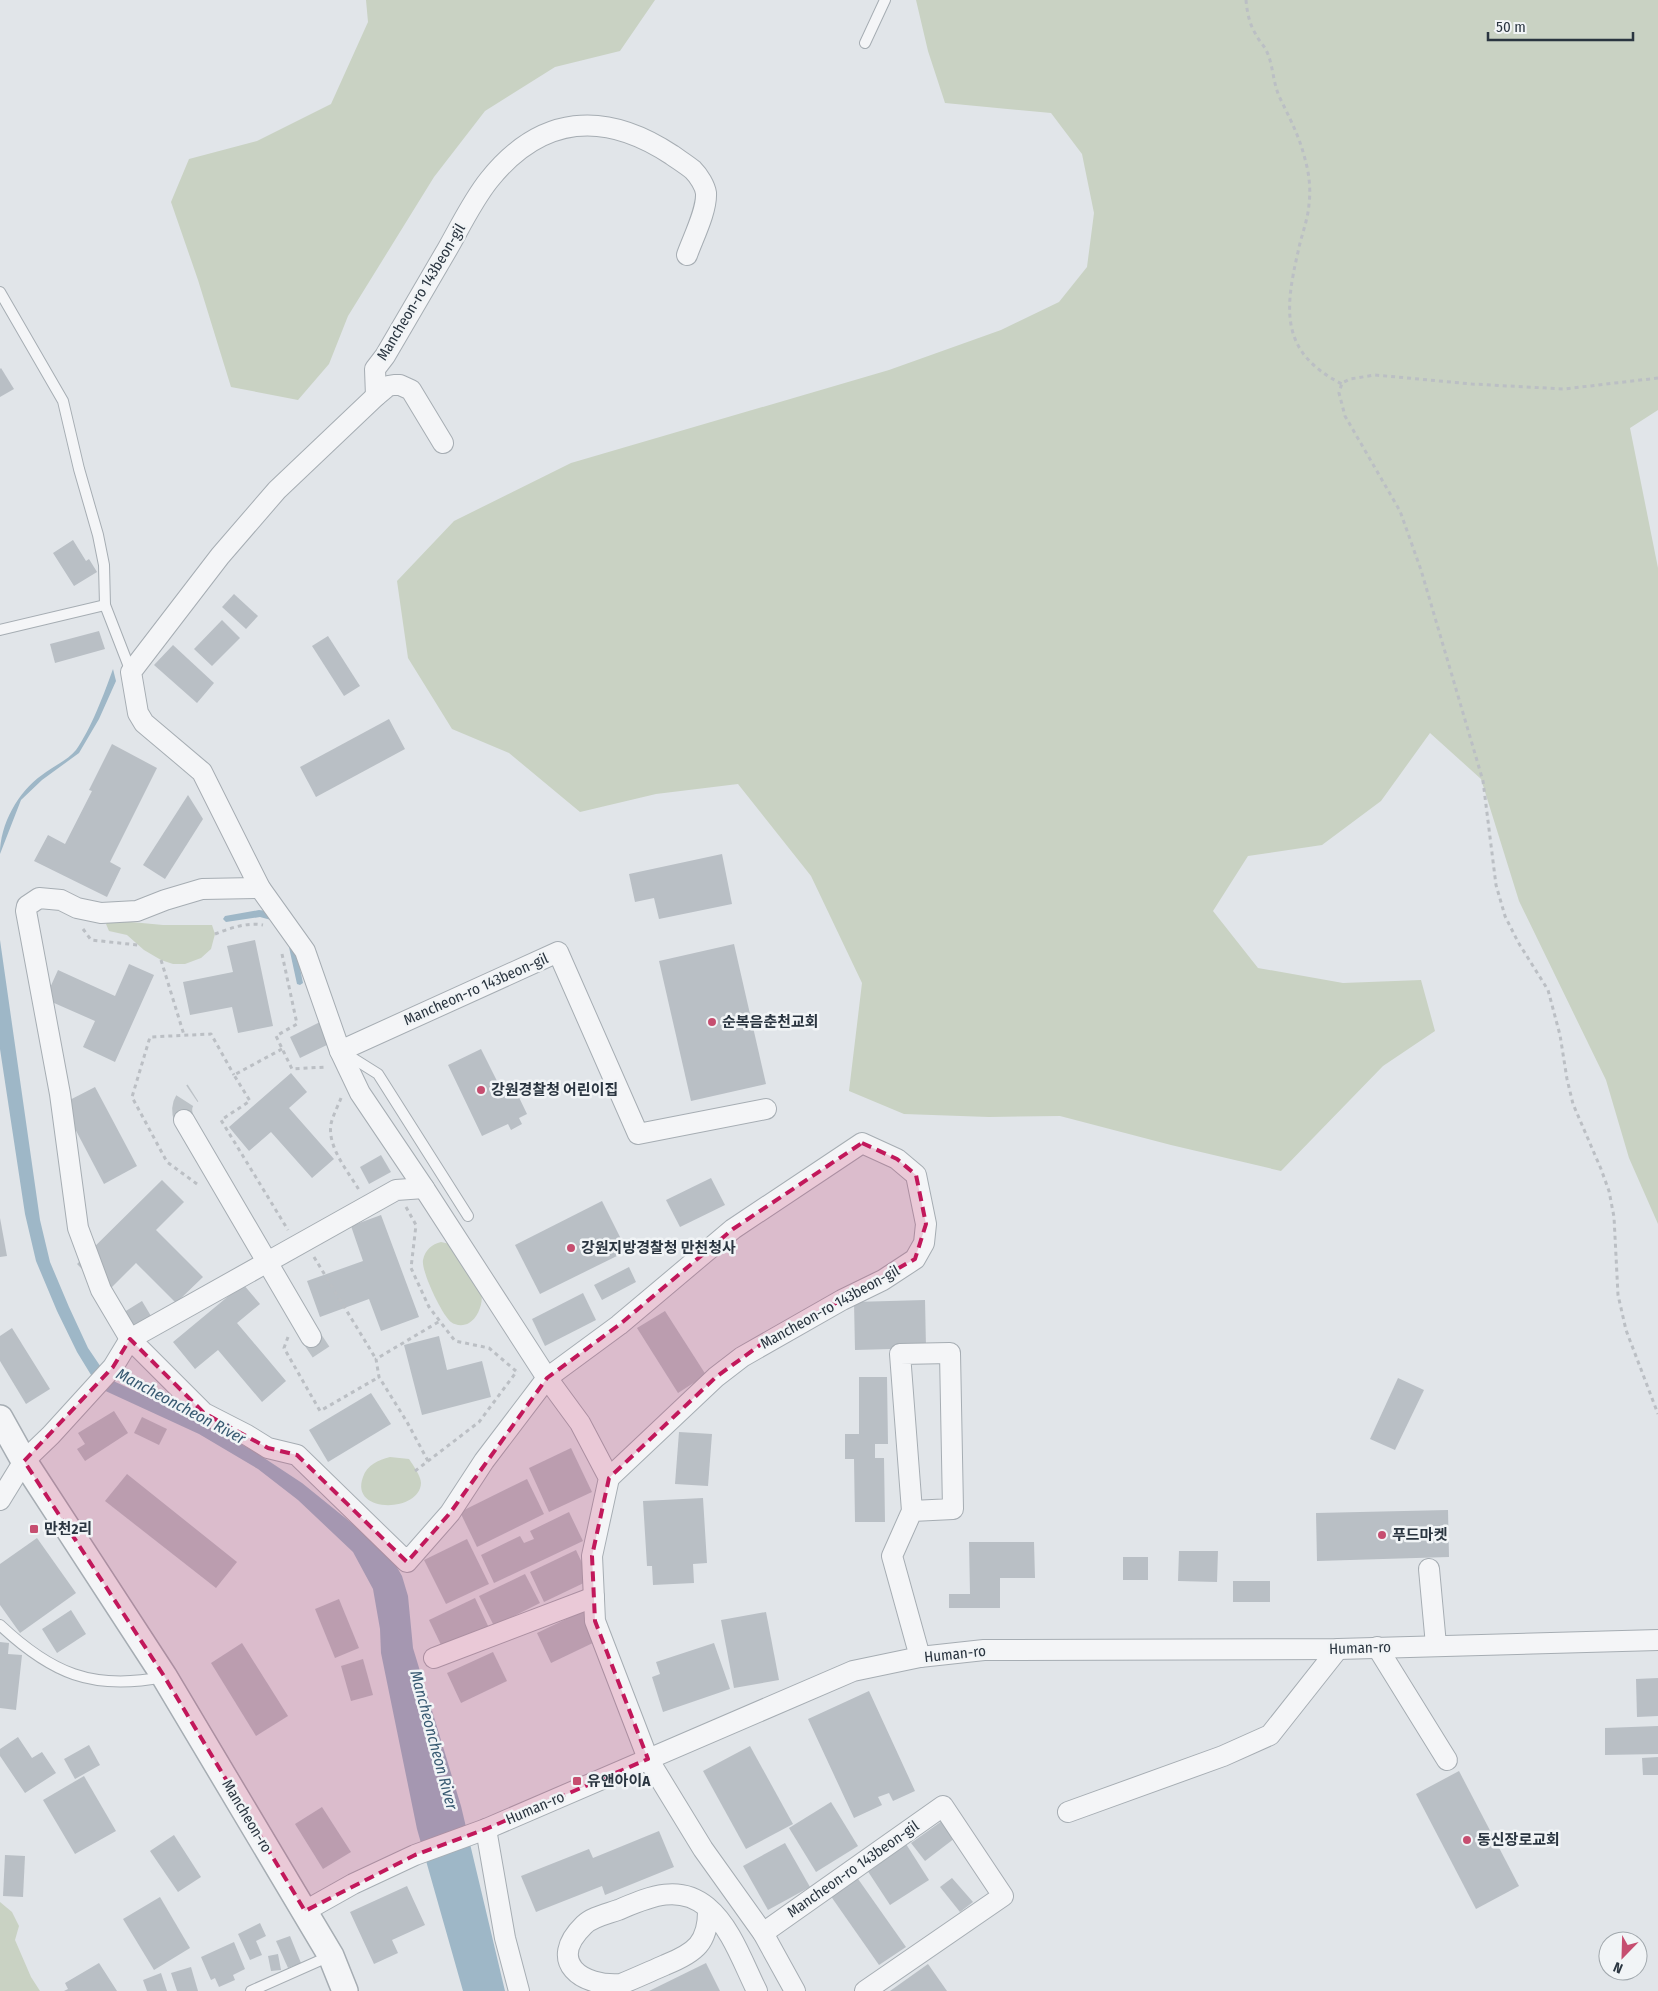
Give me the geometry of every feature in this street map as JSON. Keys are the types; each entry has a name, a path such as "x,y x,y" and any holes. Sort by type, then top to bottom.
{"street":[{"name":"Mancheon-ro 143beon-gil","path":"376,396 375,369 385,356 482,188 507,161 541,136 567,126 596,125 612,128 627,132 662,149 693,170 706,193 703,209 687,255"},
{"path":"443,443 411,390 400,385 388,386 376,396 276,490 220,556 131,672 140,717 202,772 260,888 305,952 340,1050 360,1093 547,1378 580,1423 609,1478 592,1556 595,1621 648,1759 703,1849 763,1933 796,1991"},
{"path":"260,888 202,889 137,911 101,913 77,908 61,900 39,898 27,906 26,911 60,1094 78,1228 96,1279 130,1339 204,1413 248,1435 268,1448 297,1455 408,1562 450,1513 484,1461 547,1378"},
{"name":"Mancheon-ro 143beon-gil","path":"340,1050 558,952 638,1134 766,1109"},
{"path":"184,1120 311,1337"},
{"name":"Mancheon-ro 143beon-gil","path":"547,1378 619,1325 733,1229 862,1144 896,1159 916,1175 926,1224 924,1242 915,1259 883,1280 842,1300 742,1357 716,1377 609,1478"},
{"path":"0,1500 24,1461 113,1367 130,1339 396,1190 424,1188"},
{"path":"912,1511 953,1509 950,1353 900,1354 912,1511 892,1556 920,1657"},
{"name":"Mancheon-ro","path":"0,1418 24,1461 164,1676 331,1956 345,1991"},
{"path":"1428,1569 1436,1646"},
{"path":"434,1658 594,1597"},
{"name":"Human-ro","path":"304,1911 353,1884 415,1855 482,1830 853,1672 920,1657 984,1650 1338,1649 1658,1640"},
{"path":"1377,1647 1447,1760"},
{"path":"1068,1812 1223,1756 1270,1735 1338,1649"},
{"name":"Mancheon-ro 143beon-gil","path":"763,1933 943,1806 1003,1896 865,1991"},
{"path":"482,1830 519,1991"},
{"path":"708,1908 705,1932 695,1950 684,1958 621,1984 587,1980 577,1974 570,1964 568,1952 584,1924 661,1894 681,1895 696,1900 708,1908 729,1933 757,1991"}],"lane":[{"path":"865,43 885,0"},
{"path":"0,292 63,401 98,535 104,565 105,605 131,672"},
{"path":"0,630 105,605"},
{"path":"340,1050 378,1074 468,1216"},
{"path":"0,1625 24,1648 60,1668 84,1677 108,1681 137,1682 164,1676"},
{"path":"252,1991 331,1956"}],"path":[{"path":"1246,0 1249,20 1254,32 1267,52 1278,95 1298,135 1308,175 1310,202 1298,252 1291,300 1290,325 1293,336 1309,361 1318,370 1342,384"},
{"path":"1658,378 1564,389 1375,376 1350,379 1342,384 1339,393 1345,416 1400,511 1421,570 1483,781 1496,884 1505,916 1518,942 1548,990 1560,1035 1573,1104 1602,1169 1609,1191 1614,1217 1618,1295 1626,1330 1658,1414"},
{"path":"215,934 231,928 256,924 268,927"},
{"path":"282,952 297,1024 276,1036 292,1068 327,1066"},
{"path":"161,960 184,1035"},
{"path":"282,1049 234,1075 250,1101 221,1120 376,1359 379,1377 407,1422 428,1461"},
{"path":"342,1092 331,1124 331,1138 368,1206"},
{"path":"396,1190 416,1225 412,1268 429,1307 455,1341 489,1348 516,1371 547,1378"},
{"path":"376,1359 440,1321"},
{"path":"416,1471 479,1422 516,1371"}],"highlighted area":[{"path":"862,1143 897,1159 916,1175 926,1224 915,1259 760,1345 716,1377 609,1478 592,1556 595,1621 648,1759 486,1829 415,1855 305,1911 164,1676 24,1461 113,1367 130,1339 204,1413 268,1448 297,1455 407,1562 450,1513 547,1378 619,1325 733,1229"}],"green space":[{"path":"366,0 655,0 620,51 555,67 485,111 434,177 348,316 329,364 298,400 231,387 198,280 171,202 189,159 257,141 331,104 368,22"},
{"path":"916,0 1658,0 1658,410 1630,428 1658,568 1658,1224 1629,1158 1606,1080 1519,901 1481,779 1430,733 1381,801 1322,845 1248,856 1213,911 1258,968 1343,983 1421,980 1435,1031 1383,1066 1281,1171 1060,1116 989,1117 904,1114 849,1091 862,983 811,876 738,784 656,794 580,812 509,753 452,729 408,658 397,581 454,521 571,463 889,370 1001,330 1059,302 1087,267 1094,213 1082,154 1051,113 945,103 928,51"},
{"path":"110,920 163,925 212,925 215,934 211,949 201,958 185,964 173,964 161,960 144,950 127,935 109,931 106,924"},
{"path":"441,1242 450,1244 472,1275 481,1292 482,1300 478,1314 465,1325 455,1324 447,1318 425,1273 423,1260 425,1253 432,1246"},
{"path":"390,1457 409,1459 421,1480 418,1493 410,1500 399,1504 386,1505 375,1503 366,1498 361,1489 363,1477 367,1469 381,1460"},
{"path":"0,1902 12,1912 19,1926 15,1940 31,1977 40,1991 0,1991"}],"water":[{"path":"113,669 116,681 99,719 79,753 42,780 21,800 0,854 3,831 18,800 33,782 69,757 82,742"},
{"path":"259,910 266,911 294,939 303,983 300,985 297,984 287,938 271,920 260,917 226,922 223,919 225,916"},
{"name":"Mancheoncheon River","path":"0,940 40,1220 50,1262 88,1348 109,1379 204,1423 255,1452 302,1483 354,1525 394,1562 402,1576 408,1596 413,1648 461,1806 505,1991 463,1991 417,1829 381,1653 380,1629 373,1589 353,1552 298,1500 258,1469 199,1434 99,1388 77,1352 57,1311 36,1261 25,1214 0,1049"}],"building":[{"path":"0,369 14,389 0,397"},
{"path":"73,540 86,561 89,559 97,572 74,586 53,553"},
{"path":"234,594 258,616 246,629 222,607"},
{"path":"222,620 240,638 212,666 194,649"},
{"path":"99,631 105,649 55,663 50,644"},
{"path":"328,636 360,686 344,696 312,646"},
{"path":"173,645 214,683 197,703 154,665"},
{"path":"389,719 405,749 316,797 300,767"},
{"path":"112,744 157,768 110,862 121,868 107,897 34,861 48,835 65,844 92,791 89,790"},
{"path":"188,795 203,819 165,879 143,865"},
{"path":"722,854 732,904 659,919 654,898 635,902 629,874"},
{"path":"255,940 273,1026 238,1033 232,1007 190,1015 183,982 233,972 227,946"},
{"name":"순복음춘천교회","path":"734,944 766,1084 691,1101 659,961"},
{"path":"129,964 154,975 115,1062 83,1047 95,1021 45,999 58,970 115,996"},
{"path":"320,1022 331,1043 300,1058 290,1037"},
{"name":"강원경찰청 어린이집","path":"481,1049 503,1093 514,1087 527,1114 519,1118 522,1124 511,1130 508,1124 482,1136 448,1065"},
{"path":"291,1073 307,1092 289,1108 334,1159 312,1178 271,1132 249,1151 229,1127"},
{"path":"95,1087 137,1166 104,1184 62,1104"},
{"path":"381,1155 391,1172 369,1184 360,1167"},
{"path":"711,1178 725,1205 680,1227 666,1200"},
{"path":"162,1180 184,1202 156,1230 203,1277 176,1303 136,1263 106,1293 77,1264"},
{"name":"강원지방경찰청 만천청사","path":"602,1201 627,1251 540,1294 515,1245"},
{"path":"381,1215 419,1317 381,1331 369,1299 320,1317 307,1281 363,1261 351,1226"},
{"path":"0,1218 7,1256 0,1257"},
{"path":"629,1267 636,1282 602,1300 594,1285"},
{"path":"243,1284 260,1304 237,1323 286,1381 262,1402 218,1350 195,1369 173,1342"},
{"path":"583,1293 596,1320 545,1346 532,1319"},
{"path":"925,1300 926,1348 855,1350 854,1302"},
{"path":"142,1301 154,1321 120,1342 108,1322"},
{"path":"665,1311 706,1375 678,1393 637,1328"},
{"path":"12,1328 50,1389 26,1404 0,1361 0,1336"},
{"path":"439,1336 447,1370 482,1361 491,1397 422,1415 404,1345"},
{"path":"859,1377 887,1377 888,1444 875,1444 875,1458 884,1458 885,1522 855,1522 854,1459 845,1459 845,1434 859,1434"},
{"path":"1398,1378 1424,1390 1395,1450 1370,1439"},
{"path":"371,1393 391,1424 328,1462 309,1430"},
{"path":"114,1411 128,1433 85,1461 77,1449 85,1444 78,1433"},
{"path":"142,1417 167,1429 159,1445 134,1433"},
{"path":"679,1432 712,1434 708,1486 675,1484"},
{"path":"571,1448 592,1492 549,1512 529,1468"},
{"path":"127,1474 237,1562 216,1588 105,1501"},
{"path":"527,1479 544,1514 477,1547 460,1512"},
{"path":"703,1498 707,1563 693,1564 694,1583 653,1585 652,1566 647,1566 643,1501"},
{"name":"푸드마켓","path":"1448,1510 1449,1557 1317,1561 1316,1513"},
{"path":"569,1512 583,1541 494,1583 481,1555 520,1536 524,1543 534,1539 530,1531"},
{"path":"37,1538 76,1593 20,1633 0,1605 0,1564"},
{"path":"467,1539 489,1584 446,1604 424,1560"},
{"path":"969,1542 1034,1542 1035,1578 1000,1578 1000,1608 949,1608 949,1594 970,1594"},
{"path":"576,1550 590,1580 544,1602 530,1572"},
{"path":"1179,1551 1218,1551 1217,1582 1178,1581"},
{"path":"1123,1557 1148,1557 1148,1580 1123,1580"},
{"path":"525,1574 540,1603 494,1626 479,1596"},
{"path":"1233,1581 1270,1581 1270,1602 1233,1602"},
{"path":"475,1598 489,1628 443,1649 429,1620"},
{"path":"339,1599 359,1648 335,1658 315,1609"},
{"path":"71,1610 86,1634 57,1653 42,1629"},
{"path":"583,1611 597,1641 551,1663 537,1633"},
{"path":"766,1612 779,1680 734,1688 721,1620"},
{"path":"0,1642 9,1643 8,1654 22,1655 16,1710 0,1708"},
{"path":"242,1643 288,1716 256,1736 211,1663"},
{"path":"714,1643 730,1689 663,1712 652,1677 660,1674 656,1662"},
{"path":"493,1652 507,1681 461,1703 447,1673"},
{"path":"363,1659 373,1695 351,1701 341,1666"},
{"path":"1658,1678 1658,1716 1637,1717 1636,1679"},
{"path":"869,1691 915,1791 893,1801 889,1793 878,1797 882,1805 854,1818 808,1719"},
{"path":"1658,1726 1658,1754 1605,1755 1605,1728"},
{"path":"18,1737 32,1758 42,1752 56,1773 25,1793 0,1756 0,1749"},
{"path":"89,1745 100,1765 75,1779 64,1759"},
{"path":"750,1746 793,1824 746,1849 703,1771"},
{"path":"1658,1757 1658,1775 1643,1775 1642,1758"},
{"name":"동신장로교회","path":"1459,1771 1519,1886 1476,1909 1416,1794"},
{"path":"84,1776 116,1831 75,1854 43,1800"},
{"path":"831,1802 858,1846 816,1872 789,1828"},
{"path":"322,1807 351,1852 323,1869 295,1824"},
{"path":"942,1821 955,1838 925,1861 911,1843"},
{"path":"659,1831 674,1867 605,1895 602,1886 536,1912 521,1876 589,1849 593,1858"},
{"path":"174,1835 201,1877 178,1892 150,1851"},
{"path":"785,1843 810,1887 768,1910 743,1866"},
{"path":"906,1844 929,1880 890,1905 867,1870"},
{"path":"5,1855 25,1856 23,1897 3,1896"},
{"path":"856,1876 906,1947 879,1965 830,1895"},
{"path":"952,1878 973,1902 960,1912 940,1887"},
{"path":"407,1886 425,1925 392,1940 398,1953 374,1964 350,1912"},
{"path":"160,1897 190,1948 154,1970 123,1919"},
{"path":"260,1923 266,1936 256,1941 262,1955 250,1960 238,1934"},
{"path":"290,1936 301,1963 288,1968 276,1941"},
{"path":"234,1942 245,1969 233,1975 235,1980 219,1987 215,1978 211,1980 201,1957"},
{"path":"278,1954 281,1970 271,1971 268,1956"},
{"path":"99,1963 117,1991 64,1991 68,1989 65,1983"},
{"path":"706,1963 720,1991 649,1991"},
{"path":"928,1964 947,1991 890,1991"},
{"path":"191,1967 198,1991 177,1991 171,1973"},
{"path":"161,1973 167,1991 147,1991 143,1980"}],"tunnel":[{"path":"184,1120 183,1105 186,1098 193,1093"},
{"path":"311,1337 321,1352"}],"place":[{"name":"순복음춘천교회","path":"712,1022"},
{"name":"강원경찰청 어린이집","path":"481,1090"},
{"name":"강원지방경찰청 만천청사","path":"571,1248"},
{"name":"만천2리","path":"34,1529"},
{"name":"푸드마켓","path":"1382,1535"},
{"name":"유앤아이A","path":"577,1781"},
{"name":"동신장로교회","path":"1467,1840"}]}
